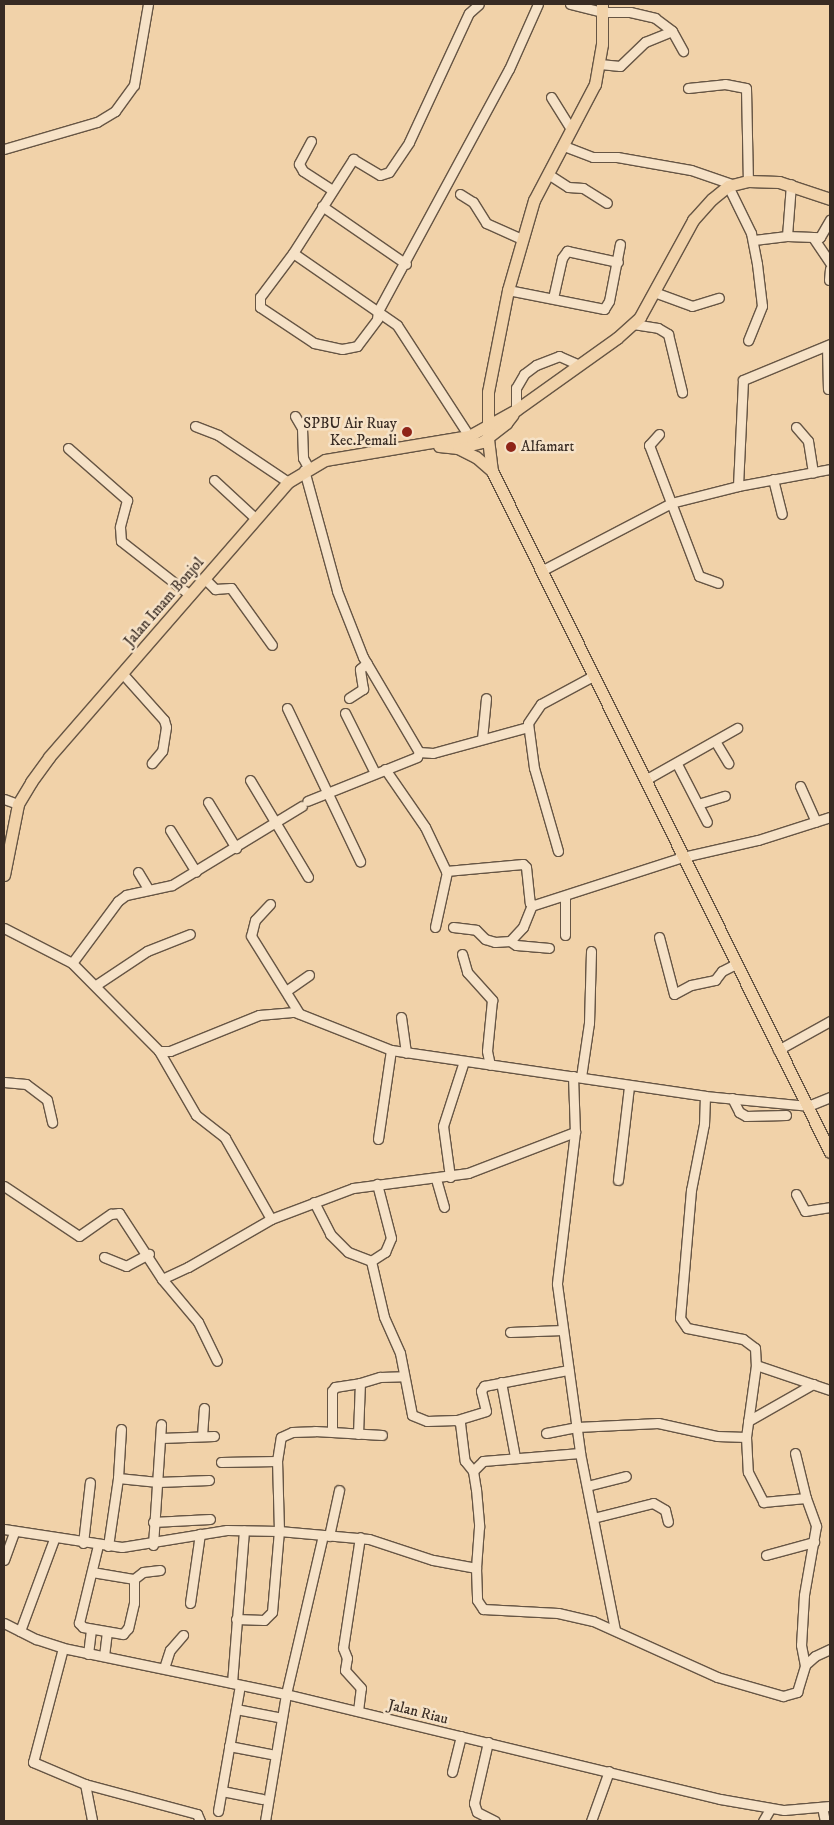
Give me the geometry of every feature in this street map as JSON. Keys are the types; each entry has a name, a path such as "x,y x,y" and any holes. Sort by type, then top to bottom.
{"main road":[{"path":"602,8 600,64 591,93 534,200 520,238 490,374 487,424 492,471 540,572 778,1050 829,1144"},
{"path":"488,439 515,411 634,324 654,292 693,220 712,198 730,185 748,181 792,184 830,199"},
{"name":"Jalan Imam Bonjol","path":"4,876 18,804 49,757 288,482 306,468 325,460 469,436 487,424 515,411"},
{"name":"Jalan Imam Bonjol","path":"430,443 458,448 488,439"},
{"path":"458,448 476,457 492,471"}],"street":[{"path":"4,149 97,122 115,111 134,85 148,4"},
{"path":"479,4 469,13 409,142 389,172 380,175 354,158 293,253 258,302 260,307 300,335 330,347 350,349 360,344 371,330 378,311 406,264 509,69 538,4"},
{"path":"570,4 645,15 672,30 683,51"},
{"path":"600,64 620,66 645,42 672,30"},
{"path":"688,88 725,84 745,87 748,181"},
{"path":"551,98 572,130"},
{"path":"311,141 299,164 303,171 332,190"},
{"path":"564,146 593,157 617,158 691,170 730,185 754,240 762,306 748,340"},
{"path":"548,174 568,187 584,188 607,204"},
{"path":"787,236 792,184"},
{"path":"460,194 472,202 486,222 520,238"},
{"path":"322,206 406,264"},
{"path":"754,240 787,236 814,239 823,235 830,220"},
{"path":"814,239 830,263"},
{"path":"508,290 604,309 609,301 620,244"},
{"path":"553,298 562,258 567,251 618,262"},
{"path":"293,253 378,311 406,335 469,436"},
{"path":"829,280 830,270"},
{"path":"654,292 692,306 719,298"},
{"path":"634,324 658,328 670,337 682,392"},
{"path":"738,486 743,380 829,345 828,389"},
{"path":"515,411 516,388 524,374 536,365 559,356 567,357 579,365"},
{"path":"295,416 302,428 303,458 337,591 367,664 419,752 430,754 528,727"},
{"path":"196,426 218,435 288,482"},
{"path":"796,427 808,441 813,473"},
{"path":"659,434 649,445 699,576 718,583"},
{"path":"68,448 128,500 127,512 120,527 121,541 190,594"},
{"path":"540,572 671,503 738,486 830,469"},
{"path":"214,480 255,518"},
{"path":"773,480 782,514"},
{"path":"204,578 215,589 231,588 272,645"},
{"path":"348,698 363,689 359,674 367,664"},
{"path":"122,673 164,720 166,727 162,750 152,763"},
{"path":"558,851 534,768 528,727 536,707 593,676"},
{"path":"482,740 486,698"},
{"path":"287,708 329,791 360,861"},
{"path":"345,713 375,773"},
{"path":"645,780 677,764 738,728"},
{"path":"715,741 728,763"},
{"path":"72,962 118,901 126,895 172,885 329,791 417,757 419,752"},
{"path":"677,764 707,822"},
{"path":"385,769 425,827 447,872 435,927"},
{"path":"250,780 308,877"},
{"path":"800,786 816,822"},
{"path":"698,804 725,796"},
{"path":"4,799 18,804"},
{"path":"208,802 236,848"},
{"path":"532,905 683,857 830,818"},
{"path":"170,830 196,872"},
{"path":"447,872 523,864 526,867 532,905 523,927 510,941"},
{"path":"138,872 148,890"},
{"path":"564,935 565,896"},
{"path":"270,904 255,920 250,933 299,1013"},
{"path":"453,927 476,930 490,941 510,941 516,945 549,948"},
{"path":"4,928 72,962 159,1051 196,1115 225,1138 271,1219"},
{"path":"96,985 147,951 190,934"},
{"path":"659,937 674,994 691,985 715,980 722,971 736,964"},
{"path":"591,951 589,1023 577,1077 575,1132 557,1269 563,1330 580,1453 615,1629"},
{"path":"462,954 467,972 492,1000 487,1050 490,1065"},
{"path":"286,991 309,976"},
{"path":"159,1051 170,1051 270,1012 299,1013 391,1050 705,1096 808,1106 830,1097"},
{"path":"401,1017 406,1052"},
{"path":"778,1050 830,1021"},
{"path":"378,1139 391,1050"},
{"path":"450,1177 443,1126 464,1061"},
{"path":"4,1082 26,1084 47,1100 52,1122"},
{"path":"618,1180 629,1086"},
{"path":"705,1096 704,1124 691,1190 680,1318 687,1328 747,1341 754,1348 756,1365 746,1437 747,1468 762,1502 806,1498"},
{"path":"732,1098 739,1112 746,1116 786,1114"},
{"path":"162,1278 188,1267 271,1219 352,1188 450,1177 490,1166 575,1132"},
{"path":"436,1179 444,1207"},
{"path":"371,1261 385,1252 391,1238 376,1184"},
{"path":"4,1186 79,1236 111,1214 119,1213 149,1254 162,1278 198,1322 217,1361"},
{"path":"796,1194 805,1211 830,1207"},
{"path":"314,1202 330,1234 348,1252 371,1261"},
{"path":"104,1257 126,1266 149,1254"},
{"path":"371,1261 384,1317 400,1353 410,1411 415,1417 427,1421 457,1420 486,1411 482,1388 501,1382 568,1370"},
{"path":"510,1332 563,1330"},
{"path":"756,1365 830,1390"},
{"path":"332,1431 332,1391 336,1387 380,1377 404,1376"},
{"path":"501,1382 515,1457"},
{"path":"358,1434 360,1383"},
{"path":"748,1421 813,1384"},
{"path":"202,1436 204,1408"},
{"path":"457,1420 465,1461 473,1471 479,1521 476,1568 477,1600 483,1609 558,1613 615,1629 654,1651 710,1675 783,1696 797,1692 805,1665 801,1645 804,1595 814,1542 815,1522 806,1498 795,1453"},
{"path":"546,1433 576,1427 658,1423 716,1436 746,1437"},
{"path":"153,1544 161,1424"},
{"path":"121,1429 118,1478 103,1546 92,1572 78,1622 83,1627 108,1633 123,1634 128,1628 134,1603 134,1579"},
{"path":"236,1620 264,1620 271,1616 279,1531 277,1461 280,1440 286,1434 332,1431 382,1436"},
{"path":"161,1438 214,1436"},
{"path":"473,1471 480,1462 515,1457 580,1453"},
{"path":"221,1462 277,1461"},
{"path":"587,1486 626,1476"},
{"path":"118,1478 158,1482 209,1480"},
{"path":"83,1542 90,1482"},
{"path":"265,1821 286,1694 339,1490"},
{"path":"593,1518 653,1503 665,1510 668,1522"},
{"path":"154,1522 210,1519"},
{"path":"4,1529 103,1546 153,1544 200,1534 244,1530 360,1537 433,1560 476,1568"},
{"path":"218,1811 236,1709 236,1620 244,1530"},
{"path":"4,1560 14,1532"},
{"path":"190,1603 200,1534"},
{"path":"358,1712 361,1688 346,1670 347,1658 343,1648 360,1537"},
{"path":"20,1632 54,1539"},
{"path":"766,1555 814,1542"},
{"path":"92,1572 134,1579 143,1572 160,1570"},
{"name":"Jalan Riau","path":"4,1623 20,1632 63,1648 286,1694 770,1809 826,1806"},
{"path":"88,1654 91,1629"},
{"path":"104,1656 108,1633"},
{"path":"164,1668 170,1650 182,1635"},
{"path":"63,1648 33,1762 85,1784 197,1814 200,1821"},
{"path":"805,1665 815,1656 830,1649"},
{"path":"236,1709 278,1717"},
{"path":"452,1772 461,1736"},
{"path":"488,1742 474,1803 477,1812 495,1821"},
{"path":"229,1746 271,1754"},
{"path":"591,1821 609,1771"},
{"path":"85,1784 92,1821"},
{"path":"222,1791 262,1798"},
{"path":"825,1821 826,1806"},
{"path":"763,1821 770,1809"}],"place":[{"name":"SPBU Air Ruay Kec.Pemali","path":"407,432"},
{"name":"Alfamart","path":"511,447"}]}
